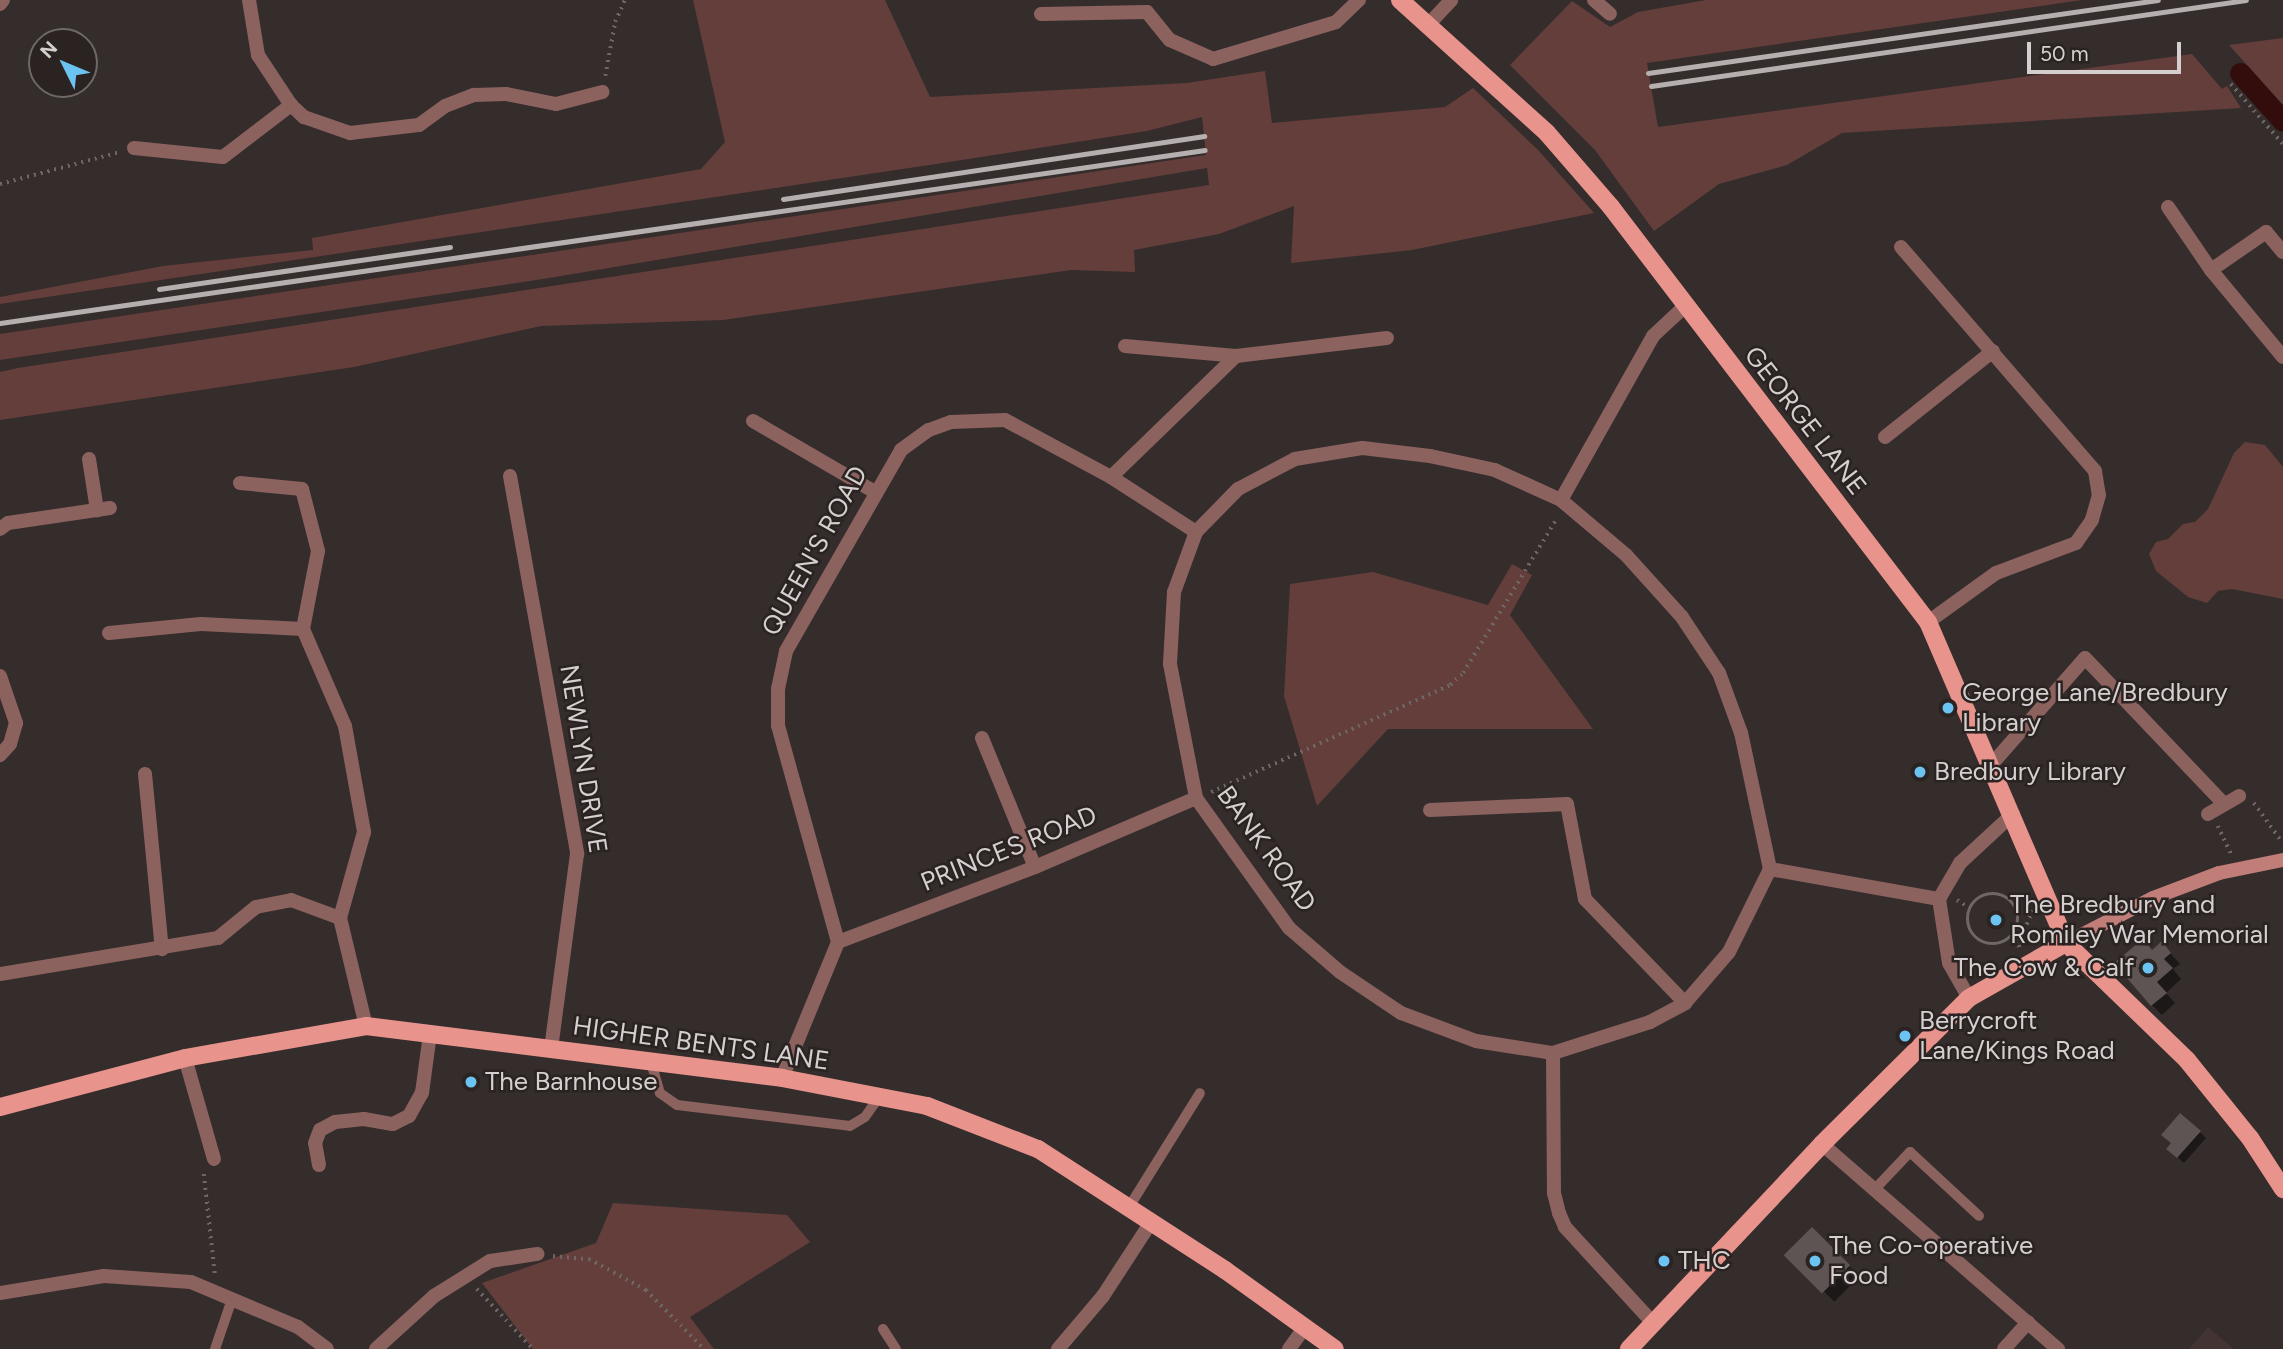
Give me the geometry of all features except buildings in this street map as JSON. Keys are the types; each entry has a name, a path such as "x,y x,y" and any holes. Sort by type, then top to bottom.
{"main road":[{"name":"GEORGE LANE","path":"1400,0 1547,133 1611,207 1684,307 1928,622 2013,814 2066,943"},
{"path":"1629,1349 1822,1144 1969,998 2153,898 2238,869 2283,860"},
{"path":"2066,943 2187,1060 2250,1138 2283,1189"},
{"name":"HIGHER BENTS LANE","path":"0,1107 185,1058 366,1026 782,1078 927,1106 1038,1149 1129,1207 1335,1349"}],"street":[{"path":"0,4 3,0"},
{"path":"249,0 258,55 291,105 304,117 350,133 419,125 444,106 474,95 506,94 556,104 602,92"},
{"path":"1041,14 1085,7 1147,12 1170,40 1213,59 1336,22 1359,0"},
{"path":"1428,25 1451,0"},
{"path":"1594,0 1609,14"},
{"path":"134,148 223,157 291,105"},
{"path":"2168,207 2211,270 2283,357"},
{"path":"2211,270 2266,232 2283,252"},
{"path":"1901,247 2095,471 2099,495 2092,520 2076,543 1996,573 1928,622"},
{"path":"1563,502 1653,337 1684,307"},
{"path":"1125,346 1236,356 1387,338"},
{"path":"1885,437 1993,351"},
{"path":"1111,477 1236,356"},
{"name":"QUEEN'S ROAD","path":"838,942 778,725 778,689 786,651 901,450 929,430 951,422 1005,420 1111,477 1196,532"},
{"path":"753,421 875,492"},
{"name":"BANK ROAD","path":"1553,1053 1476,1041 1401,1013 1340,972 1289,928 1196,798 1170,664 1174,592 1196,532 1238,489 1295,459 1362,448 1495,470 1563,502 1626,555 1682,617 1719,673 1741,733 1770,869"},
{"path":"0,529 8,523 104,509 89,459"},
{"name":"NEWLYN DRIVE","path":"510,476 578,854 551,1050"},
{"path":"240,484 302,489 318,551 303,629 345,726 364,832 340,918 366,1026"},
{"path":"109,633 201,624 303,629"},
{"path":"1991,765 2085,658 2224,804"},
{"path":"0,676 16,723 10,744 0,755"},
{"path":"982,738 1035,867"},
{"path":"145,774 162,949"},
{"path":"2208,814 2239,796"},
{"name":"PRINCES ROAD","path":"838,942 1035,867 1196,798"},
{"path":"1430,810 1567,804 1585,899 1685,1003"},
{"path":"1969,998 1949,963 1939,899 1960,863 2013,814"},
{"path":"1654,1324 1565,1227 1559,1213 1554,1193 1553,1053 1650,1022 1685,1003 1729,952 1770,869 1939,899"},
{"path":"0,974 218,938 256,907 291,900 340,918"},
{"path":"782,1078 838,942"},
{"path":"319,1165 315,1143 320,1130 335,1122 364,1119 393,1124 409,1116 422,1093 430,1034"},
{"path":"185,1058 214,1159"},
{"path":"1822,1144 2058,1349"},
{"path":"1058,1349 1102,1296 1151,1222"},
{"path":"376,1349 434,1296 490,1261 537,1254"},
{"path":"0,1293 104,1276 191,1282 298,1327 327,1349"},
{"path":"2004,1349 2028,1322"},
{"path":"1289,1349 1304,1328"}],"lane":[{"path":"651,1062 660,1093 677,1105 850,1126 865,1117 879,1097"},
{"path":"1129,1207 1200,1093"},
{"path":"1875,1189 1910,1152 1979,1216"},
{"path":"215,1349 232,1299"},
{"path":"883,1329 896,1349"}],"path":[{"path":"602,92 615,22 625,0"},
{"path":"2231,84 2283,144"},
{"path":"0,184 134,148"},
{"path":"1196,798 1450,685 1463,673 1563,502"},
{"path":"2239,796 2246,793 2283,844"},
{"path":"2224,804 2215,819 2238,869"},
{"path":"1998,894 2014,904 2017,927 2001,943 1983,942 1968,922 1970,908 1979,898 1998,894"},
{"path":"1956,900 1970,908"},
{"path":"2017,927 2024,931 2016,940 2028,965"},
{"path":"214,1159 203,1168 216,1292"},
{"path":"537,1254 589,1259 646,1290 704,1349"},
{"path":"465,1276 533,1349"}],"shaded area":[{"path":"693,0 885,0 930,97 1187,83 1265,71 1272,123 1445,107 1473,88 1538,150 1594,213 1412,250 1291,263 1294,206 1219,234 1134,250 1135,272 1071,270 723,320 541,326 354,367 0,420 0,372 18,368 1209,185 1207,168 543,279 0,360 0,334 1206,155 1202,117 1147,131 936,164 0,304 0,297 163,266 313,250 312,238 701,169 725,142"},
{"path":"1706,0 2082,0 1647,63 1658,127 2192,54 2222,89 2227,86 2241,108 1842,133 1787,165 1719,184 1654,231 1595,150 1510,65 1572,1 1610,27 1638,12"},
{"path":"2283,38 2283,105 2229,45"},
{"path":"2245,442 2265,445 2283,467 2283,599 2232,589 2218,591 2207,603 2188,597 2156,571 2149,554 2156,542 2168,539 2183,524 2195,522 2208,509 2234,453"},
{"path":"1512,564 1532,575 1510,615 1593,729 1388,729 1317,806 1284,696 1290,584 1373,572 1488,605"},
{"path":"613,1203 787,1215 810,1242 690,1317 714,1349 533,1349 482,1283 596,1243"},
{"path":"2208,1327 2234,1349 2189,1349"}],"waterway":[{"path":"2240,73 2283,121"}],"railway":[{"path":"1648,73 2158,0"},
{"path":"1651,86 2246,0"},
{"path":"783,199 1204,136"},
{"path":"0,323 1205,150"},
{"path":"159,289 450,247"}],"place":[{"name":"George Lane/Bredbury Library","path":"1948,708"},
{"name":"Bredbury Library","path":"1920,772"},
{"name":"The Bredbury and Romiley War Memorial","path":"1996,920"},
{"name":"The Cow & Calf","path":"2148,968"},
{"name":"Berrycroft Lane/Kings Road","path":"1905,1036"},
{"name":"The Barnhouse","path":"471,1082"},
{"name":"THC","path":"1664,1261"},
{"name":"The Co-operative Food","path":"1815,1261"}]}
